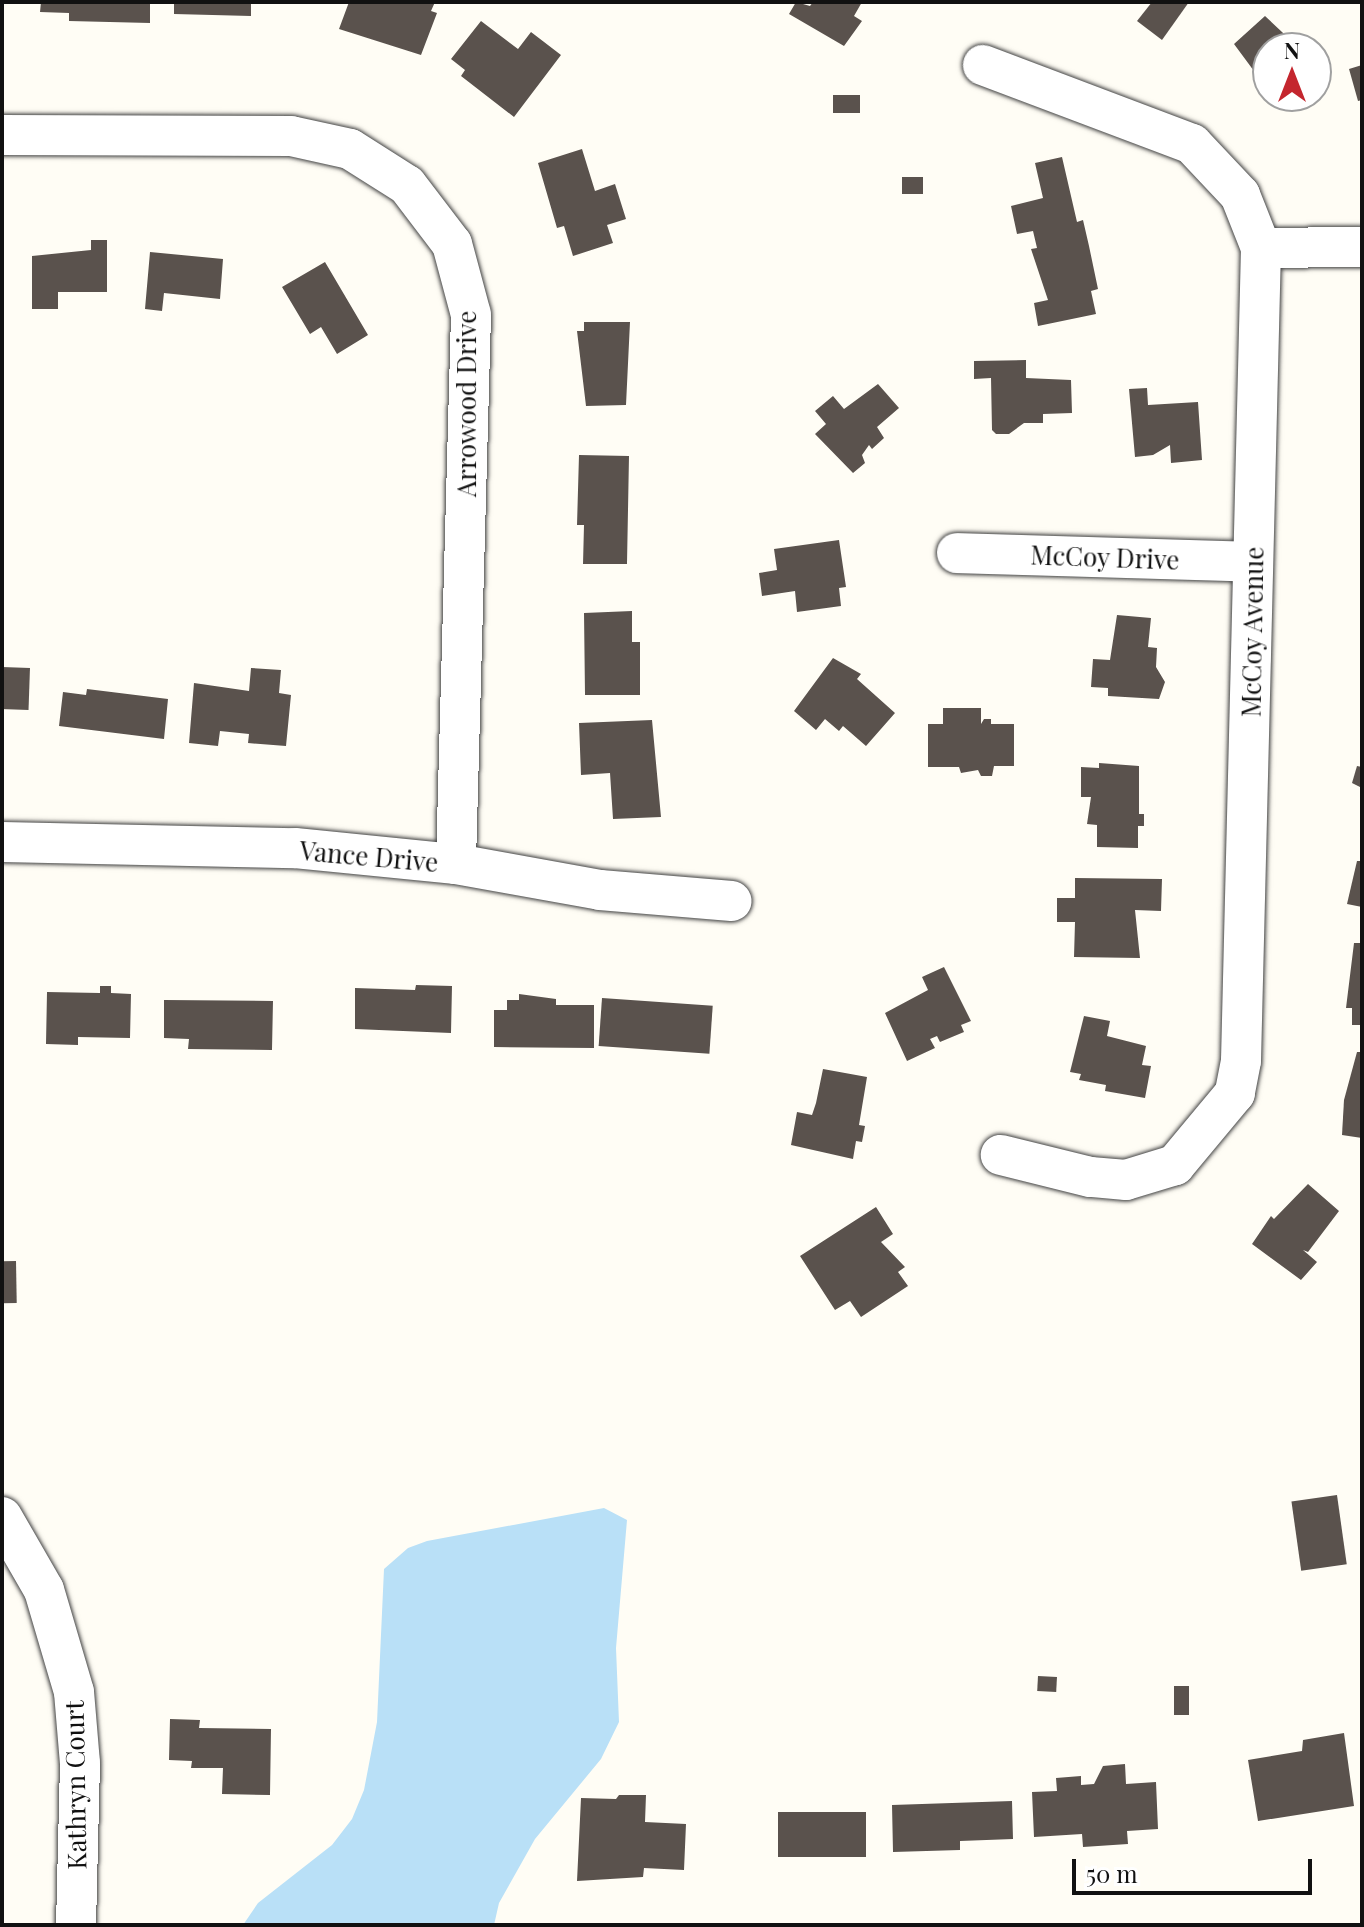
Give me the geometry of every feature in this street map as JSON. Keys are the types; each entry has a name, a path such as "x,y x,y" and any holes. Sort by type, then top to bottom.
{"street":[{"name":"McCoy Avenue","path":"983,65 1192,144 1240,195 1261,248 1241,1061 1235,1093 1175,1165 1126,1180 1090,1177 1001,1155"},
{"name":"Arrowood Drive","path":"2,135 291,136 350,149 407,185 452,244 471,315 456,864"},
{"path":"1261,248 1362,247"},
{"name":"McCoy Drive","path":"957,553 1253,562"},
{"name":"Vance Drive","path":"2,842 295,848 456,864 600,890 732,901"},
{"name":"Kathryn Court","path":"2,1517 44,1590 74,1692 80,1763 76,1925"}],"water":[{"path":"604,1508 627,1520 616,1648 619,1722 601,1759 535,1839 499,1903 494,1925 243,1925 258,1903 332,1845 352,1819 364,1790 377,1722 384,1569 408,1548 427,1541"}],"building":[{"path":"41,2 150,2 150,23 69,21 69,13 40,12"},
{"path":"174,2 251,2 251,16 174,14"},
{"path":"349,2 435,2 431,11 437,13 421,55 339,29"},
{"path":"796,2 810,6 813,2 862,2 854,16 862,21 844,46 789,14"},
{"path":"1152,2 1189,2 1162,40 1137,21"},
{"path":"1265,16 1282,32 1252,32 1252,68 1234,44"},
{"path":"481,21 518,49 531,32 561,55 514,117 461,76 465,70 451,59"},
{"path":"1362,65 1362,100 1358,101 1349,69"},
{"path":"833,95 860,95 860,113 833,113"},
{"path":"582,149 595,191 615,184 626,219 607,225 613,243 573,256 564,226 557,228 538,163"},
{"path":"1062,157 1077,222 1083,220 1089,246 1098,289 1091,291 1096,314 1038,326 1034,303 1048,300 1031,249 1037,248 1033,231 1017,234 1011,206 1043,198 1035,163"},
{"path":"902,177 923,177 923,194 902,194"},
{"path":"91,240 107,240 107,292 58,292 58,309 32,309 32,256 91,250"},
{"path":"150,252 223,259 220,299 164,293 162,311 145,309"},
{"path":"325,262 368,335 337,354 321,327 310,334 282,287"},
{"path":"584,322 630,322 626,405 586,406 577,331 584,331"},
{"path":"1026,360 1026,378 1071,380 1072,413 1043,414 1043,423 1024,423 1009,434 996,434 992,430 991,378 974,379 974,361"},
{"path":"878,384 899,408 877,427 884,438 872,449 869,445 862,455 865,463 853,473 815,434 826,424 815,411 833,396 844,409"},
{"path":"1147,388 1148,405 1198,402 1202,460 1171,463 1170,445 1153,455 1135,457 1129,389"},
{"path":"579,455 629,456 627,564 583,564 584,525 577,525"},
{"path":"839,540 846,587 839,588 841,606 797,612 795,591 762,596 759,573 777,570 774,549"},
{"path":"632,611 632,642 640,642 640,695 585,695 584,613"},
{"path":"1117,615 1151,618 1148,647 1157,648 1156,667 1165,682 1159,699 1108,696 1108,688 1091,687 1093,659 1110,660"},
{"path":"833,658 861,674 857,679 895,713 866,746 843,726 839,731 825,719 816,730 794,711"},
{"path":"2,667 30,668 29,710 2,709"},
{"path":"251,668 281,670 279,693 291,695 286,746 248,743 249,734 220,731 218,746 189,743 194,683 249,691"},
{"path":"87,689 168,699 164,739 59,726 63,692 86,695"},
{"path":"943,708 981,708 981,724 984,719 991,719 991,724 1014,724 1014,766 994,766 992,776 981,776 978,770 961,773 959,767 928,767 928,724 943,724"},
{"path":"652,720 661,817 613,819 610,773 581,775 579,723"},
{"path":"1099,763 1139,766 1139,814 1144,814 1144,826 1138,826 1138,848 1097,847 1097,825 1087,824 1091,797 1081,797 1081,767 1099,768"},
{"path":"1357,766 1362,767 1362,788 1352,783"},
{"path":"1357,861 1362,861 1362,907 1347,904"},
{"path":"1075,878 1162,879 1161,911 1135,910 1140,958 1074,957 1075,922 1057,922 1057,898 1075,898"},
{"path":"1354,943 1362,943 1362,1025 1352,1025 1352,1008 1346,1008"},
{"path":"944,967 971,1021 961,1025 964,1032 940,1042 937,1036 930,1039 935,1048 907,1061 885,1013 928,990 922,977"},
{"path":"416,985 452,986 451,1033 355,1029 355,988 415,990"},
{"path":"100,986 111,986 111,993 131,994 130,1038 78,1037 78,1045 46,1044 47,992 100,993"},
{"path":"519,994 556,999 556,1005 594,1005 594,1048 494,1047 494,1010 507,1010 507,1000 519,1000"},
{"path":"602,998 713,1006 709,1054 599,1046"},
{"path":"164,1000 273,1001 272,1050 188,1049 189,1039 164,1038"},
{"path":"1084,1016 1110,1021 1107,1036 1146,1046 1142,1065 1151,1066 1145,1098 1105,1091 1106,1085 1079,1080 1081,1074 1070,1072"},
{"path":"1357,1052 1362,1052 1362,1138 1342,1135 1344,1100"},
{"path":"823,1069 867,1077 859,1125 865,1126 862,1142 856,1141 853,1159 791,1145 797,1112 812,1115"},
{"path":"1308,1184 1339,1211 1308,1252 1303,1250 1317,1262 1301,1280 1252,1244 1271,1216 1274,1219"},
{"path":"876,1207 893,1234 881,1242 905,1267 898,1272 908,1286 861,1317 850,1301 835,1310 800,1256"},
{"path":"2,1261 16,1261 17,1303 3,1303"},
{"path":"1337,1495 1347,1564 1301,1571 1291,1501"},
{"path":"1038,1676 1057,1677 1056,1692 1037,1691"},
{"path":"1174,1686 1189,1686 1189,1715 1174,1715"},
{"path":"170,1719 200,1720 199,1728 271,1729 270,1795 222,1794 223,1768 191,1768 192,1761 169,1760"},
{"path":"1344,1733 1354,1806 1258,1821 1248,1760 1302,1751 1303,1740"},
{"path":"1125,1764 1126,1784 1156,1782 1158,1829 1127,1831 1128,1844 1083,1847 1082,1834 1034,1837 1032,1792 1057,1791 1056,1778 1081,1776 1081,1785 1094,1784 1103,1766"},
{"path":"619,1795 646,1795 645,1822 686,1824 684,1870 644,1868 643,1877 577,1881 581,1798 616,1799"},
{"path":"1012,1801 1013,1839 960,1841 960,1850 893,1852 892,1805"},
{"path":"778,1812 866,1812 866,1857 778,1857"}]}
